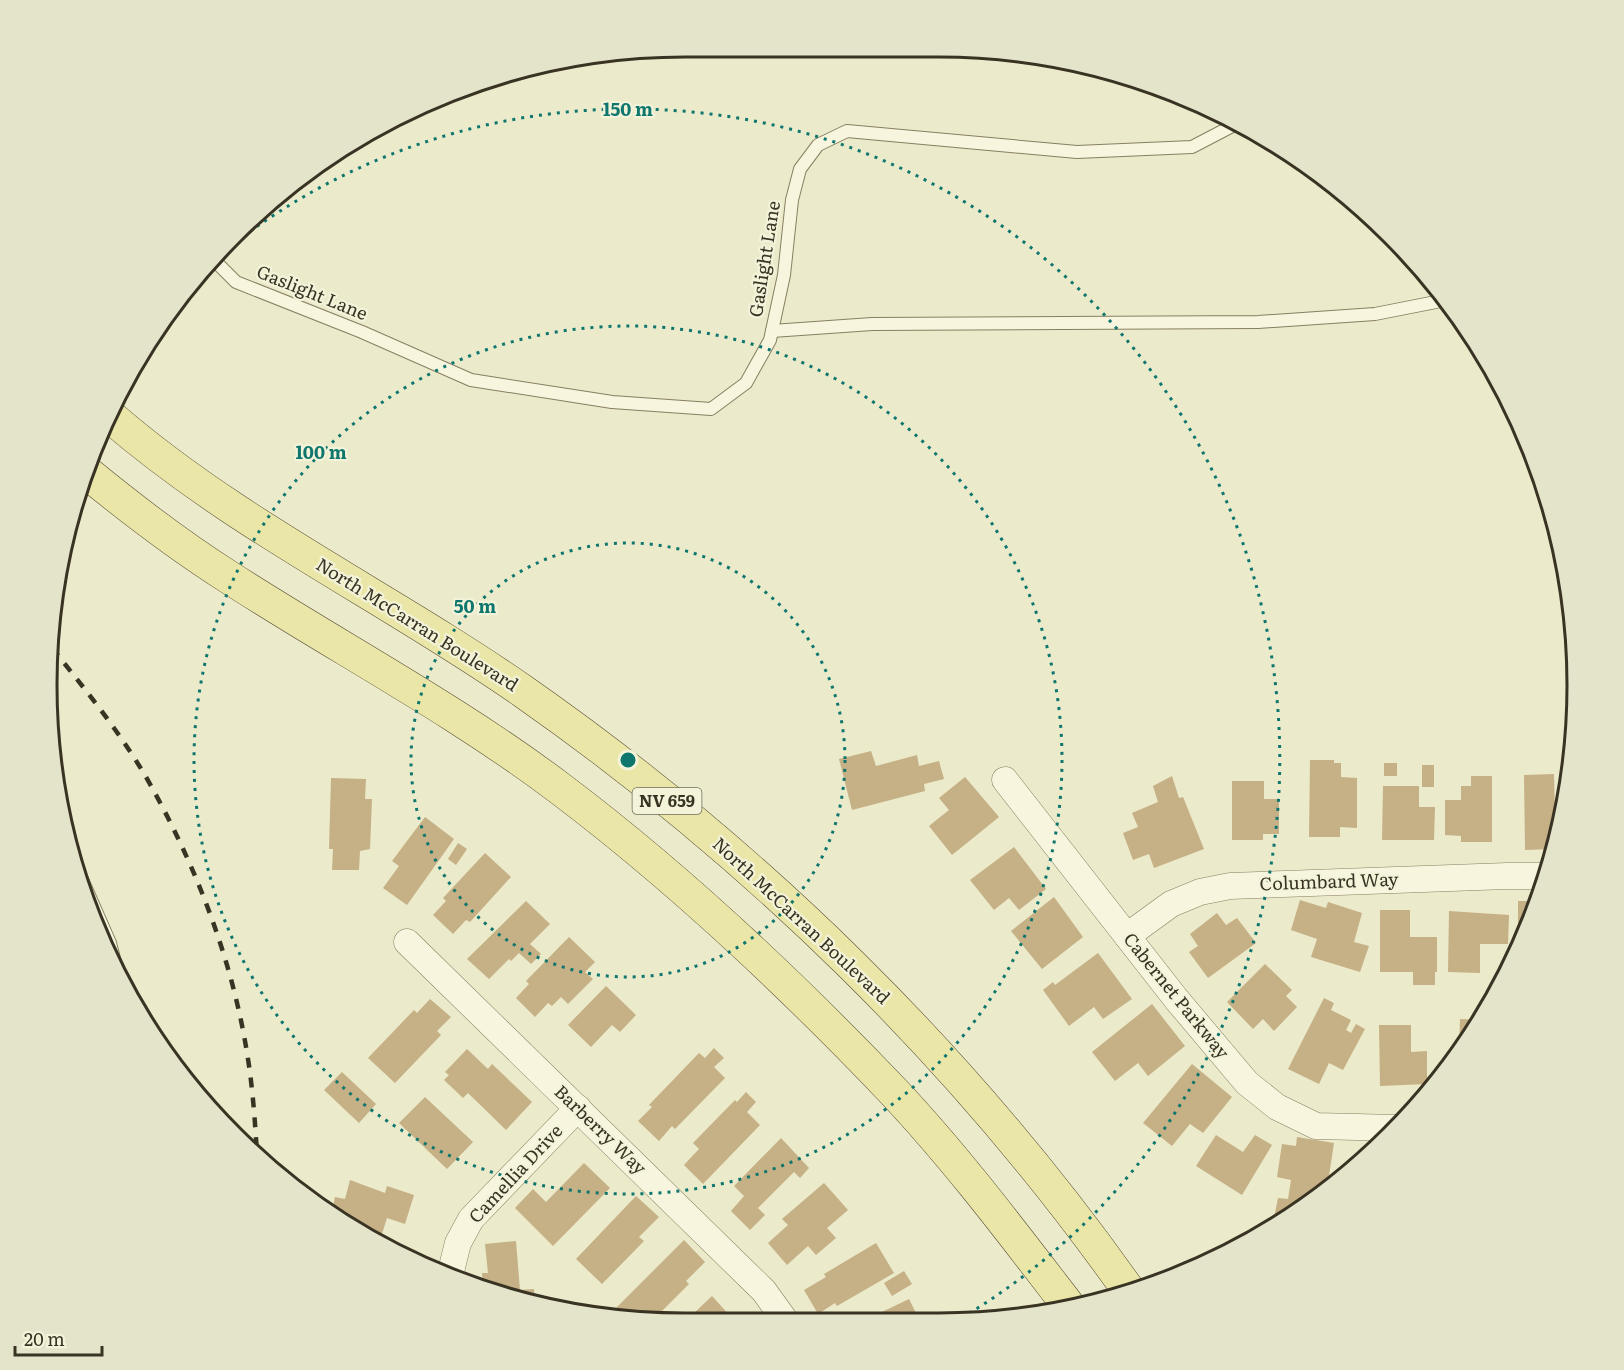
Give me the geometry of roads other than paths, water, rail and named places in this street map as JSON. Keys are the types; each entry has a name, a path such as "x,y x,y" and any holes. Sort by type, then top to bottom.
{"main road":[{"name":"North McCarran Boulevard","path":"116,421 146,447 213,496 301,553 437,634 524,692 621,764 727,849 818,933 973,1092 1046,1179 1125,1285"},
{"name":"NV 659","path":"92,477 136,513 226,575 477,729 559,788 702,904 781,978 894,1092 986,1199 1064,1300"}],"street":[{"name":"Cabernet Parkway","path":"1005,780 1176,1000 1247,1083 1277,1107 1316,1126 1384,1128"},
{"name":"Columbard Way","path":"1127,936 1171,904 1200,892 1230,886 1537,876"},
{"name":"Barberry Way","path":"407,942 764,1291 780,1313"},
{"name":"Camellia Drive","path":"452,1268 458,1243 471,1220 578,1108"}],"lane":[{"name":"Gaslight Lane","path":"219,265 236,282 362,332 471,380 612,402 711,409 746,383 770,340 784,275 792,200 800,169 818,145 847,130 1077,152 1192,147 1228,128"},
{"path":"772,331 872,324 1258,322 1375,314 1436,302"}],"railway":[{"path":"58,655 136,760 164,810 196,878 233,985 248,1059 256,1143"}]}
